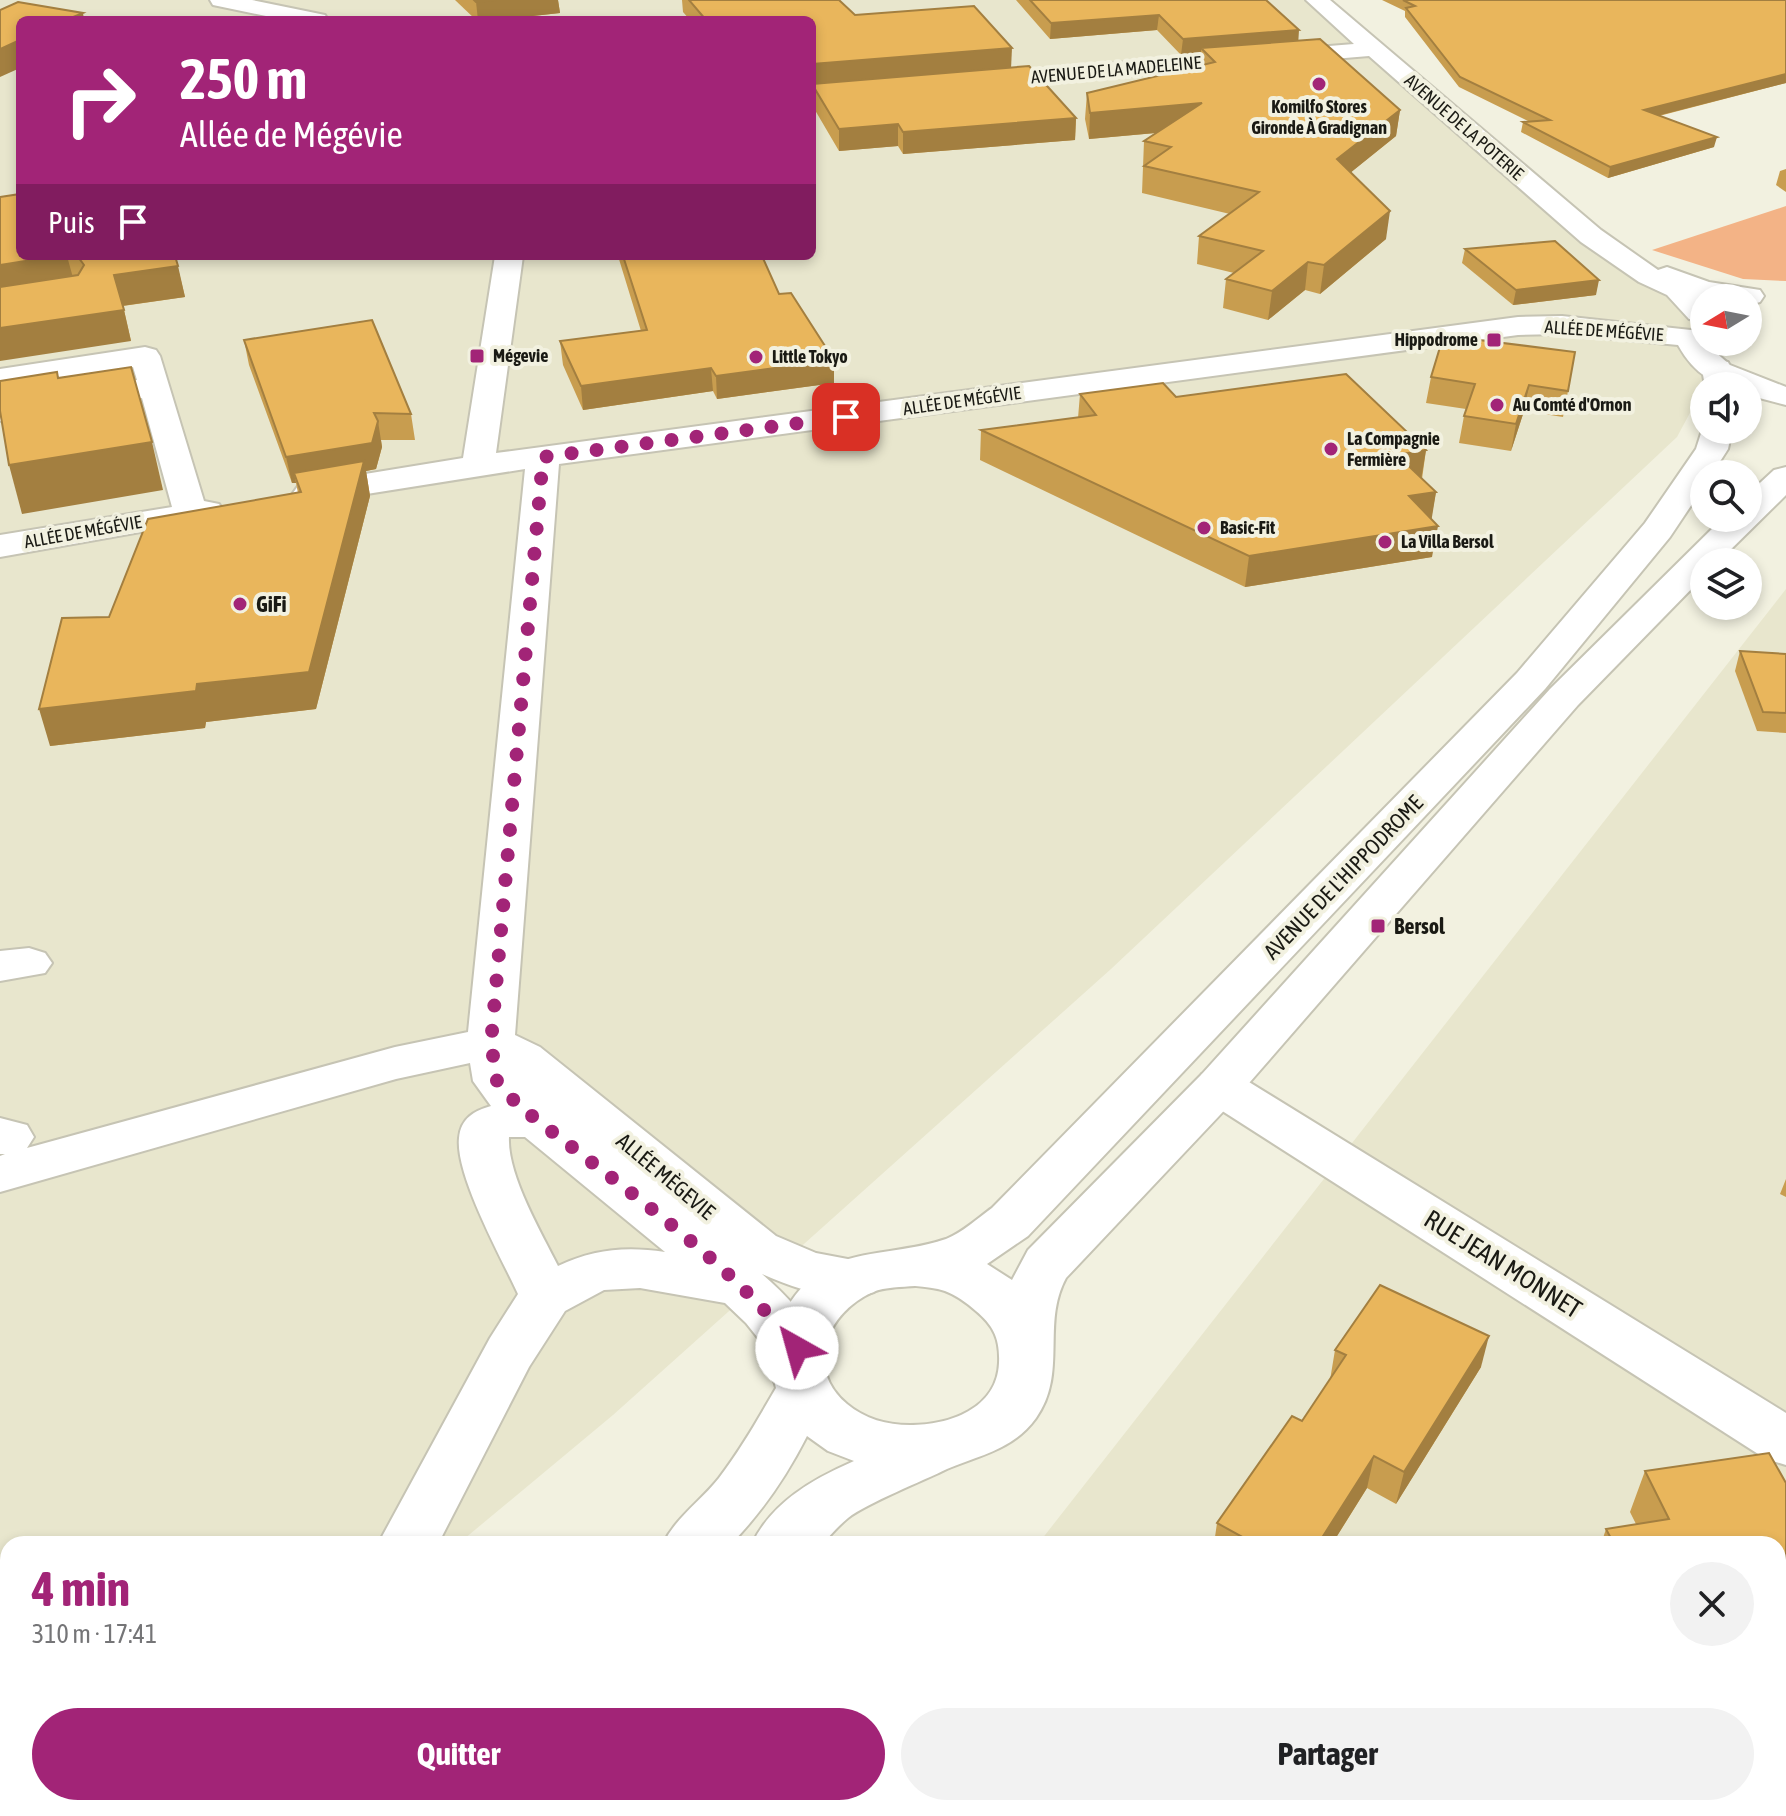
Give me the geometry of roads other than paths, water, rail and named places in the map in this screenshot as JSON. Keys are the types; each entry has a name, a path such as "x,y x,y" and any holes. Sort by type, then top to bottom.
{"street":[{"path":"221,0 298,16"},
{"name":"AVENUE DE LA POTERIE","path":"1317,0 1613,253 1677,289 1687,296 1690,303"},
{"name":"AVENUE DE LA MADELEINE","path":"962,83 1373,49"},
{"name":"AVENUE DE LA POTERIE","path":"1613,253 1690,284"},
{"path":"478,465 508,260"},
{"name":"ALLÉE DE MÉGÉVIE","path":"282,498 478,465 1518,326 1690,320"},
{"path":"0,378 145,356 191,514"},
{"name":"AVENUE DE LA POTERIE","path":"1702,356 1715,372"},
{"path":"0,411 154,387"},
{"path":"1762,389 1786,396"},
{"name":"AVENUE DE L'HIPPODROME","path":"915,1266 964,1254 1010,1222 1531,681 1658,530 1713,444"},
{"name":"ALLÉE MÈGEVIE","path":"543,457 491,1043 497,1081 535,1119 765,1308 800,1369"},
{"path":"1762,499 1786,477"},
{"name":"ALLÉE DE MÉGÉVIE","path":"0,546 236,506"},
{"name":"AVENUE DE L'HIPPODROME","path":"1026,1336 1029,1297 1047,1264 1219,1086 1564,697 1728,532"},
{"path":"3,1149 491,1043"},
{"name":"ALLÉE MÈGEVIE","path":"491,1043 523,1059 757,1250 810,1272 855,1278"},
{"name":"RUE JEAN MONNET","path":"1219,1086 1786,1442"},
{"path":"535,1119 494,1123 486,1128 482,1137 485,1162 546,1296"},
{"path":"701,1536 738,1498 767,1457 800,1369 799,1337 811,1312 830,1292 855,1278 884,1269 915,1266 952,1272 984,1286 1010,1309 1026,1336 1029,1361 1025,1386 1012,1409 991,1428 964,1442 932,1450 829,1499 790,1536"},
{"path":"412,1536 509,1353 546,1296 595,1271 640,1268 741,1286"},
{"path":"800,1369 822,1417 853,1438 892,1450 932,1450"}],"place":[{"name":"Komilfo Stores Gironde À Gradignan","path":"1319,84"},
{"name":"Hippodrome","path":"1494,340"},
{"name":"Mégevie","path":"477,356"},
{"name":"Little Tokyo","path":"756,357"},
{"name":"Au Comté d'Ornon","path":"1497,405"},
{"name":"La Compagnie Fermière","path":"1331,449"},
{"name":"Basic-Fit","path":"1204,528"},
{"name":"La Villa Bersol","path":"1385,542"},
{"name":"GiFi","path":"240,604"},
{"name":"Bersol","path":"1378,926"}]}
